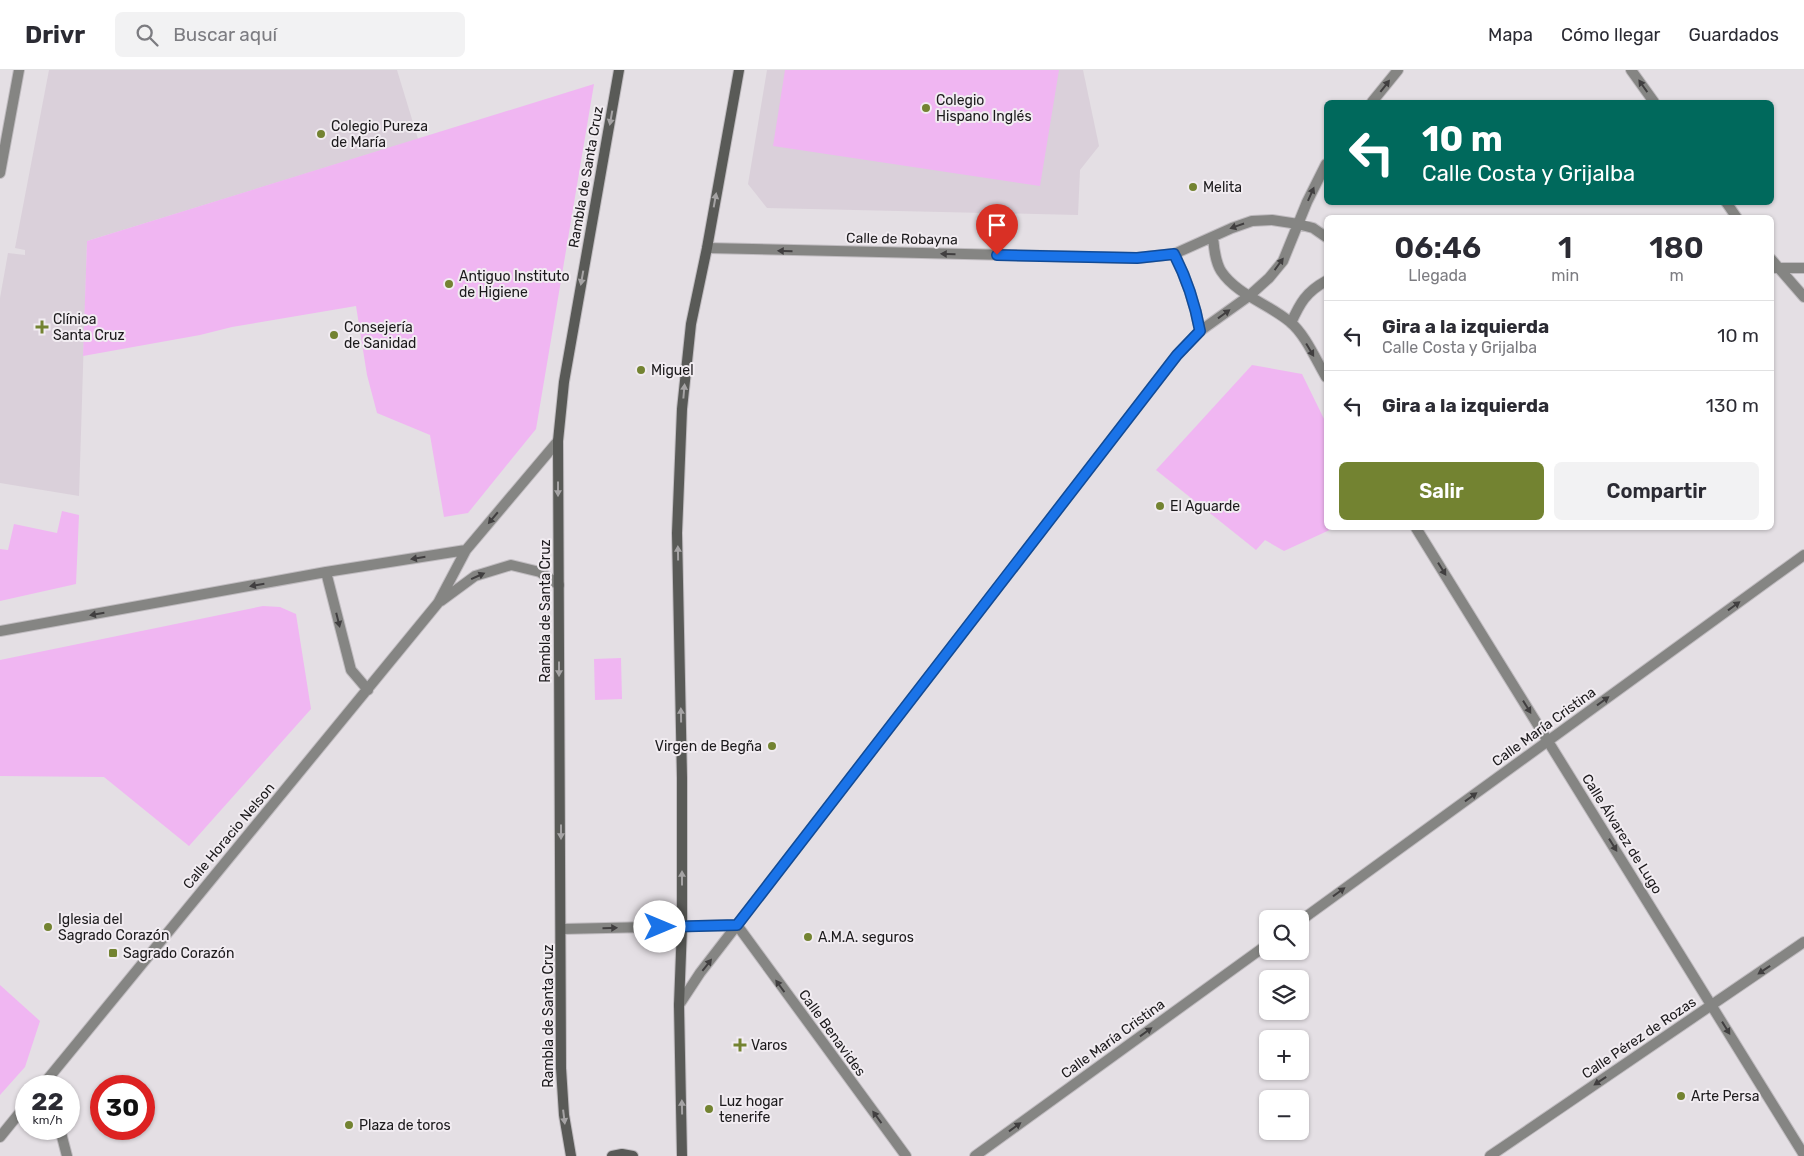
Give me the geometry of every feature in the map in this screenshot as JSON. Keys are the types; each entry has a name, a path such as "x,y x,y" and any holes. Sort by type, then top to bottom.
{"main road":[{"name":"Rambla de Santa Cruz","path":"571,1156 564,1115 561,1068 562,929 558,441 564,382 619,70"},
{"path":"682,1156 679,1004 682,927 682,778 677,533 679,472 687,349 739,70"},
{"path":"612,1156 622,1154 633,1156"}],"street":[{"path":"0,173 18,70"},
{"path":"1374,100 1398,70"},
{"path":"1631,70 1653,100"},
{"path":"679,1004 700,973 1177,355 1200,331 1249,296 1269,278 1283,261 1324,168"},
{"name":"Calle de Robayna","path":"707,248 1128,258 1174,254 1252,221 1272,220 1298,224"},
{"path":"1298,224 1313,228 1324,236"},
{"path":"1214,237 1214,252 1221,270 1231,282 1249,296 1291,323 1305,341 1324,374"},
{"path":"1174,254 1190,290 1197,312 1200,331"},
{"path":"1775,268 1804,268"},
{"path":"1775,268 1804,296"},
{"path":"1291,323 1300,302 1324,282"},
{"path":"438,603 466,550 558,441"},
{"name":"Calle Álvarez de Lugo","path":"1417,530 1804,1155"},
{"path":"0,631 326,572 466,550"},
{"name":"Calle María Cristina","path":"1309,914 1804,555"},
{"path":"438,603 475,576 511,564 540,572 559,584"},
{"path":"326,572 351,670 368,690"},
{"name":"Calle Horacio Nelson","path":"53,1075 438,603"},
{"path":"562,929 737,925"},
{"name":"Calle Benavides","path":"737,925 906,1156"},
{"name":"Calle Pérez de Rozas","path":"1490,1156 1804,942"},
{"name":"Calle María Cristina","path":"975,1156 1259,951"},
{"path":"0,1137 15,1119"},
{"path":"63,1140 67,1156"}],"shaded area":[{"path":"49,70 397,70 418,139 87,241 79,496 0,483 0,298 8,253 25,255 25,250 15,248"},
{"name":"Colegio Hispano Inglés","path":"767,70 1083,70 1099,146 1080,170 1078,215 767,208 748,184"},
{"path":"785,70 1059,70 1040,186 773,146"},
{"path":"594,84 536,429 468,513 444,517 430,435 377,413 367,375 356,306 232,327 200,335 83,356 87,241"},
{"path":"1252,365 1302,374 1324,419 1324,530 1330,530 1284,551 1265,540 1256,550 1156,470"},
{"path":"62,511 79,515 76,584 0,601 0,549 8,550 14,524 57,533"},
{"path":"263,606 280,607 296,614 311,709 189,846 104,777 0,776 0,660"},
{"path":"621,658 622,699 595,700 594,659"},
{"path":"0,985 40,1021 25,1067 18,1075 15,1075 15,1078 0,1095"}],"place":[{"name":"Colegio Hispano Inglés","path":"926,108"},
{"name":"Colegio Pureza de María","path":"321,134"},
{"name":"Melita","path":"1193,187"},
{"name":"Antiguo Instituto de Higiene","path":"449,284"},
{"name":"Clínica Santa Cruz","path":"42,327"},
{"name":"Consejería de Sanidad","path":"334,335"},
{"name":"Miguel","path":"641,370"},
{"name":"El Aguarde","path":"1160,506"},
{"name":"Virgen de Begña","path":"772,746"},
{"name":"Iglesia del Sagrado Corazón","path":"48,927"},
{"name":"A.M.A. seguros","path":"808,937"},
{"name":"Sagrado Corazón","path":"113,953"},
{"name":"Varos","path":"740,1045"},
{"name":"Arte Persa","path":"1681,1096"},
{"name":"Luz hogar tenerife","path":"709,1109"},
{"name":"Plaza de toros","path":"349,1125"}],"route":[{"path":"660,927 737,925 1177,355 1200,331 1197,312 1190,290 1174,254 1137,258 997,255"}]}
